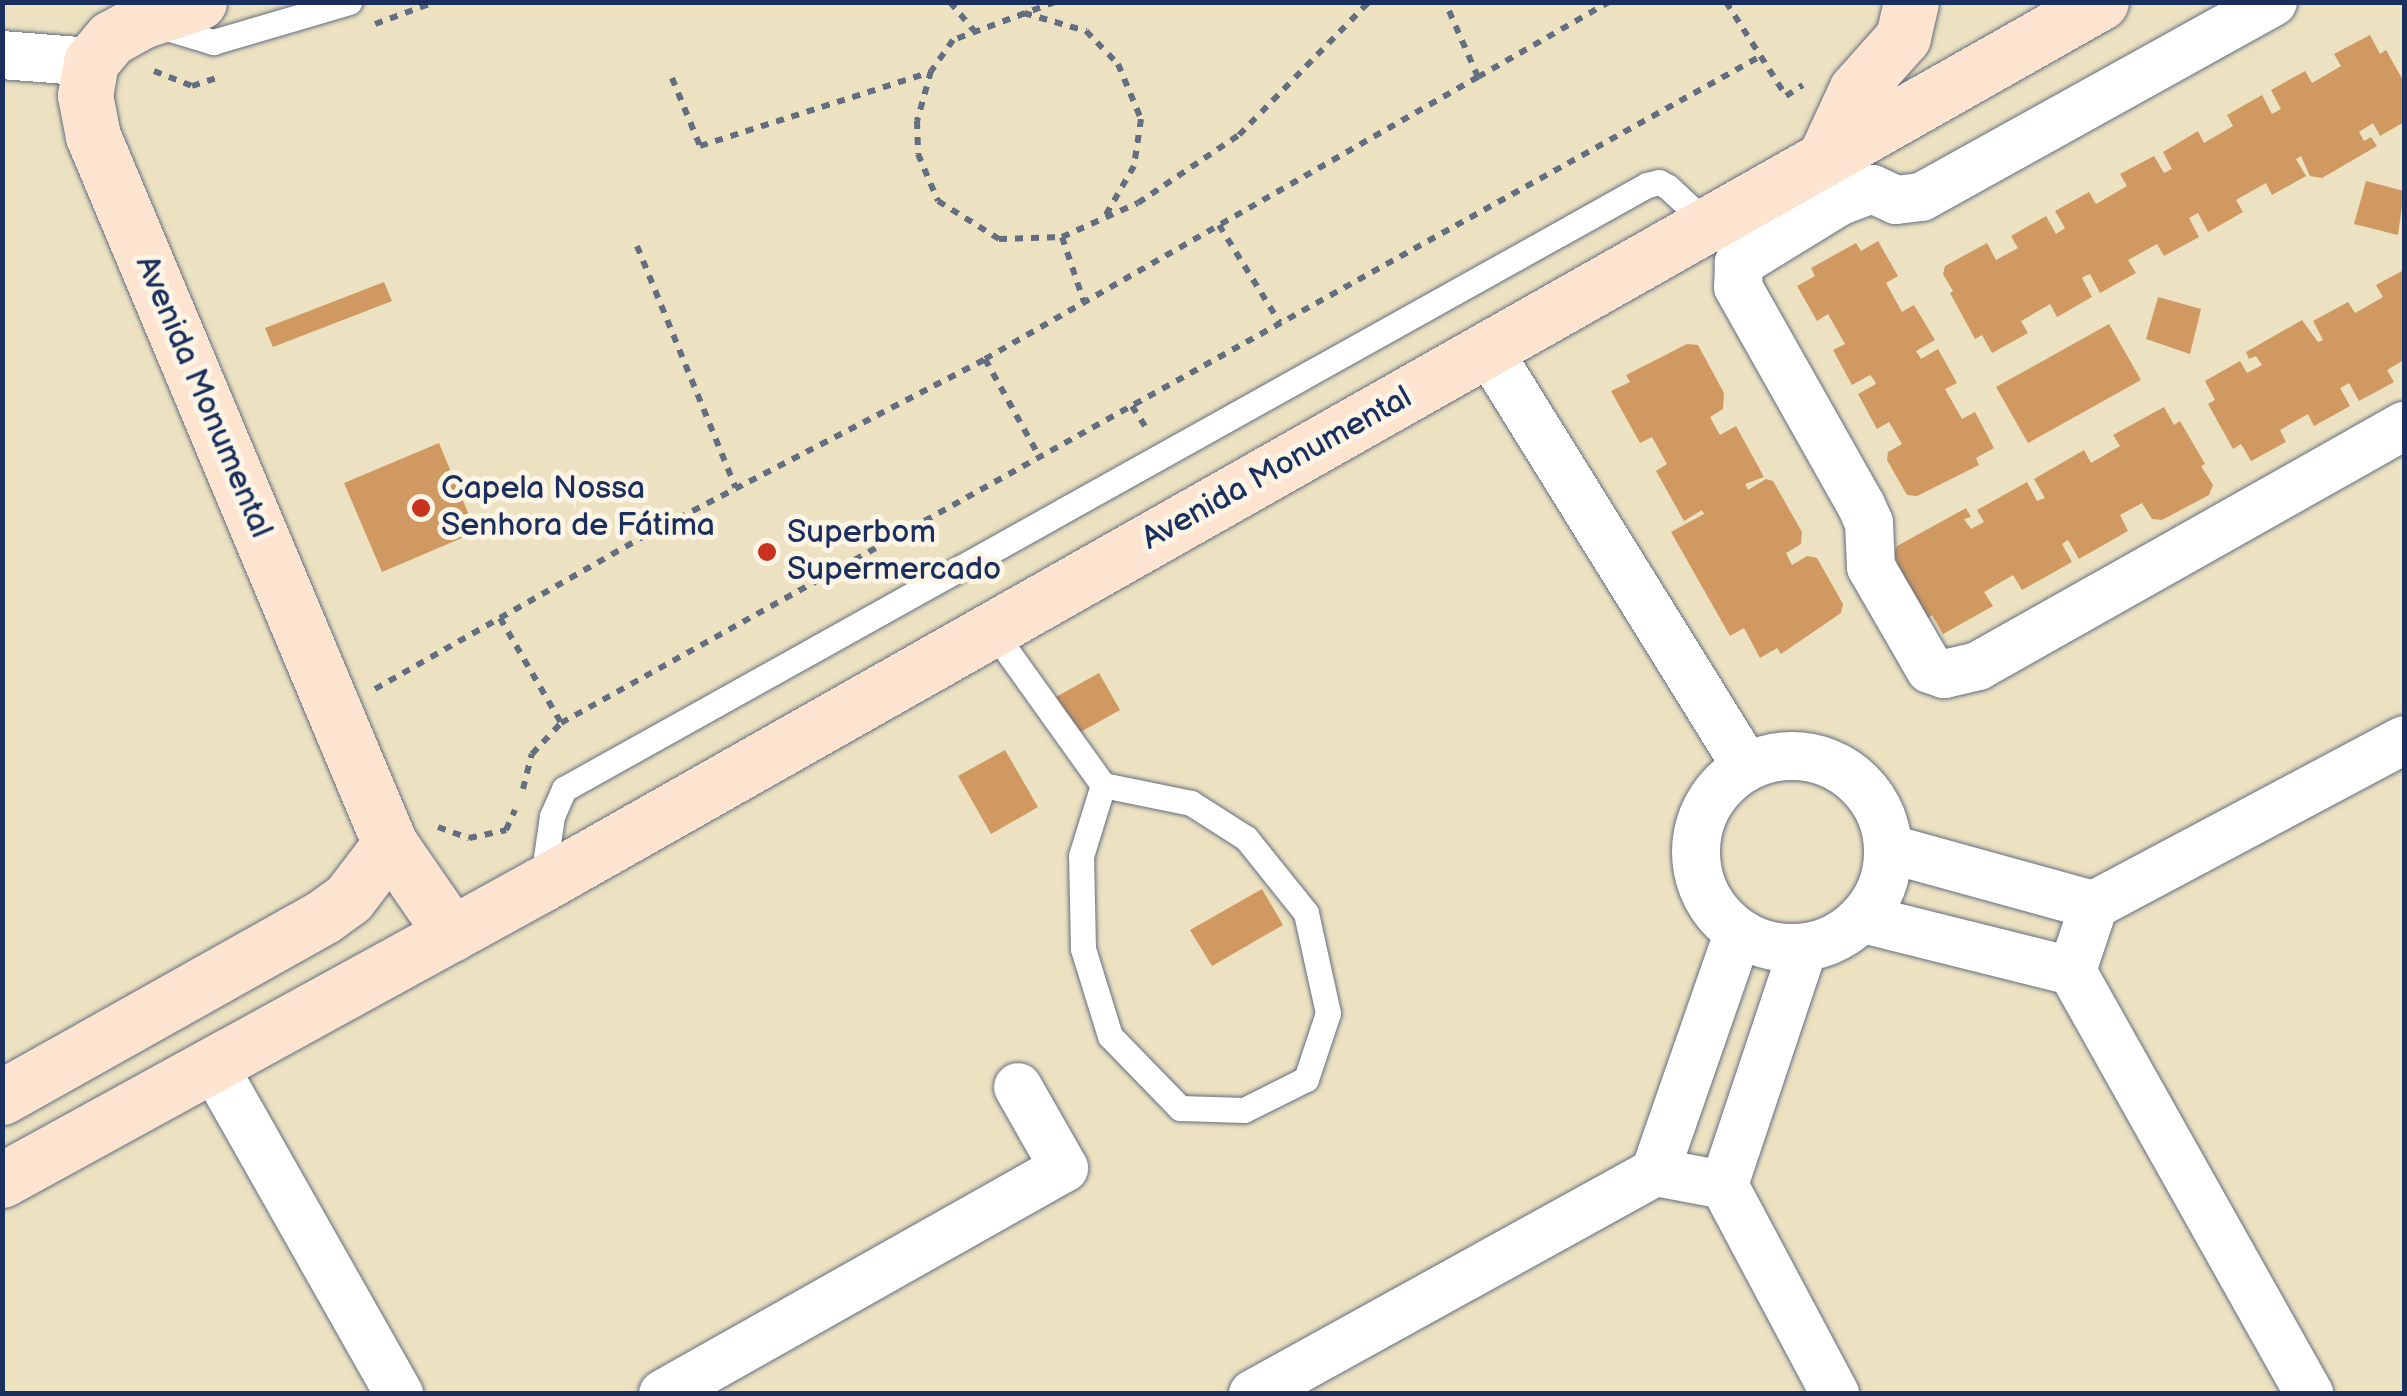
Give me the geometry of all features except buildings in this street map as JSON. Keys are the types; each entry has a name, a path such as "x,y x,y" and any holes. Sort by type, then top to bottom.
{"street":[{"path":"2,55 125,50 199,2"},
{"path":"1824,158 1856,90 1903,37 1912,2"},
{"path":"2272,2 1920,198 1896,200 1872,189 1840,201 1739,263 1738,287 1861,505 1869,523 1871,568 1930,669 1944,674 1978,666 2404,426"},
{"name":"Avenida Monumental","path":"2,1180 542,884 1710,226 2095,3"},
{"name":"Avenida Monumental","path":"125,50 85,95 93,136 411,834 452,934"},
{"path":"1488,350 1745,765"},
{"path":"2072,971 2094,906 2404,740"},
{"path":"1793,754 1841,767 1876,801 1890,848 1883,886 1863,919 1836,939 1802,948 1769,946 1738,934 1710,905 1695,868 1697,828 1714,792 1745,765 1793,754"},
{"path":"2,1097 323,917 349,898 411,834"},
{"path":"1890,848 2094,906"},
{"path":"1863,919 2072,971 2310,1394"},
{"path":"1655,1172 1738,934"},
{"path":"1802,948 1724,1185 1835,1394"},
{"path":"213,1065 399,1394"},
{"path":"663,1394 1064,1168 1018,1087"},
{"path":"1253,1394 1655,1172 1724,1185"}],"lane":[{"path":"125,50 214,42 349,2"},
{"path":"542,884 552,816 564,788 1647,185 1658,182 1668,186 1710,226"},
{"path":"992,630 1104,786 1191,803 1246,838 1306,914 1328,1013 1306,1080 1244,1110 1180,1108 1110,1036 1083,949 1081,856 1104,786"}],"path":[{"path":"364,28 435,2"},
{"path":"950,2 974,32"},
{"path":"1055,2 953,40 931,71 916,121 918,154 938,201 999,239 1062,237 1138,203 1240,135 1369,2"},
{"path":"1445,2 1478,77"},
{"path":"370,692 736,488 985,359 1609,2"},
{"path":"1726,2 1786,96 1814,78"},
{"path":"1022,12 1086,31 1118,64 1141,119 1134,166 1103,219"},
{"path":"125,50 192,86 224,76"},
{"path":"411,834 469,838 506,830 532,754 560,723 1759,57"},
{"path":"672,78 700,146 931,71"},
{"path":"1219,224 1280,322"},
{"path":"1062,237 1084,302"},
{"path":"637,246 736,488"},
{"path":"985,359 1040,458"},
{"path":"500,618 560,723"},
{"path":"362,675 376,706"}],"place":[{"name":"Capela Nossa Senhora de Fátima","path":"421,508"},
{"name":"Superbom Supermercado","path":"767,552"}]}
